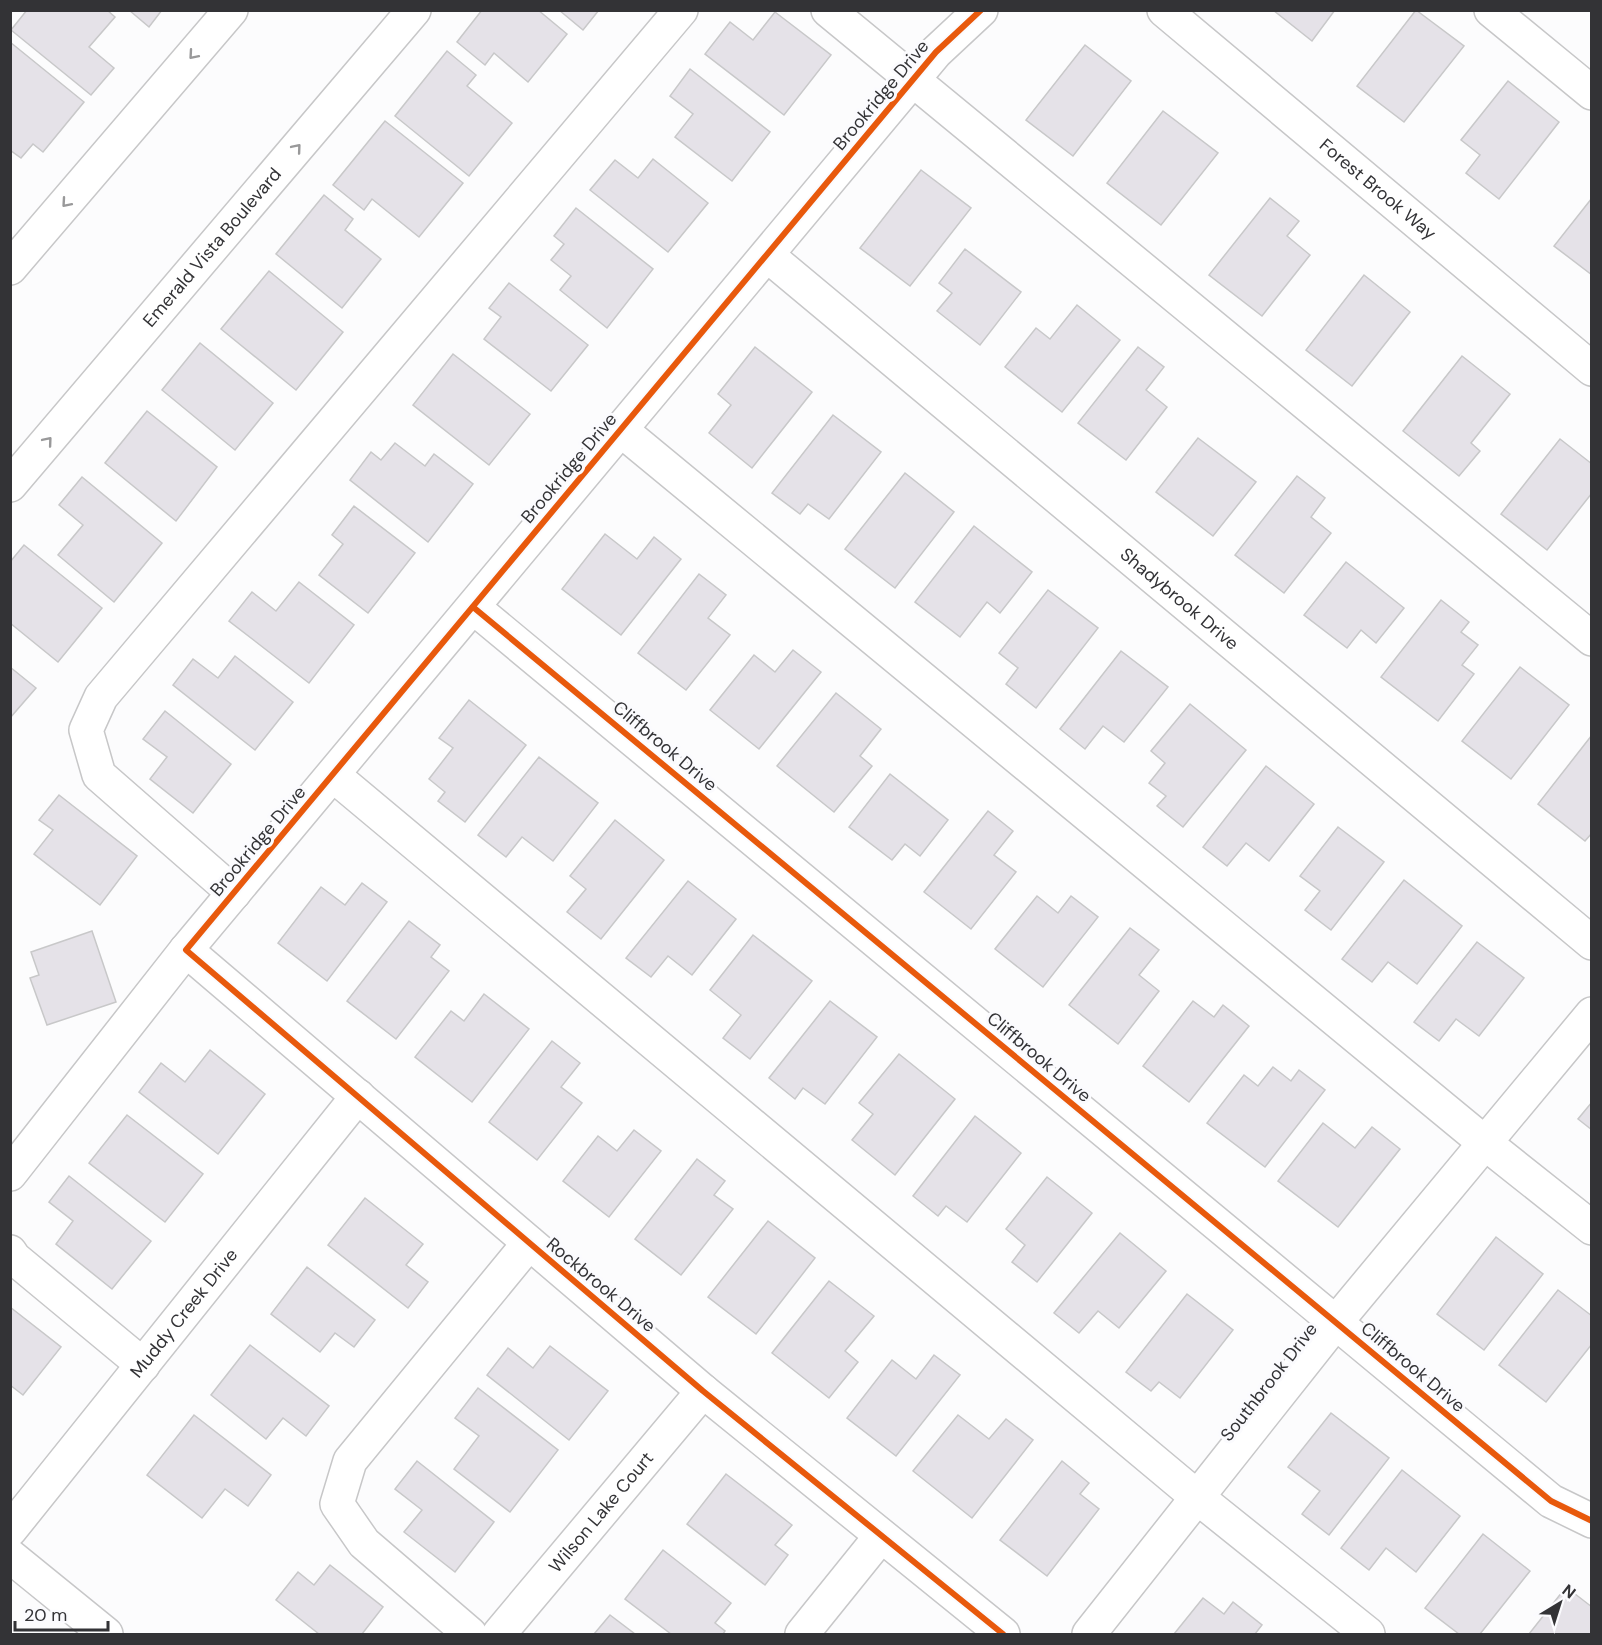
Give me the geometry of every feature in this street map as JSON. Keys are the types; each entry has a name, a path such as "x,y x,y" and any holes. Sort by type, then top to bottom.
{"street":[{"path":"10,268 231,10"},
{"name":"Emerald Vista Boulevard","path":"10,485 414,10"},
{"path":"234,893 99,775 86,730 101,697 681,10"},
{"path":"828,10 1592,639"},
{"name":"Brookridge Drive","path":"10,1174 186,950 936,52 981,10"},
{"name":"Forest Brook Way","path":"1164,10 1592,369"},
{"path":"1491,10 1592,93"},
{"name":"Shadybrook Drive","path":"767,255 1592,943"},
{"path":"621,430 1485,1143 1592,1228"},
{"name":"Cliffbrook Drive","path":"473,607 1551,1501 1592,1521"},
{"path":"333,775 1197,1497 1368,1635"},
{"name":"Rockbrook Drive","path":"186,950 703,1392 1003,1635"},
{"name":"Southbrook Drive","path":"1089,1635 1336,1322 1592,1014"},
{"name":"Muddy Creek Drive","path":"10,1530 358,1096"},
{"path":"470,1635 364,1543 337,1504 350,1461 529,1243"},
{"path":"10,1252 14,1258 143,1365"},
{"name":"Wilson Lake Court","path":"499,1635 703,1392"},
{"path":"802,1635 881,1536"},
{"path":"10,1556 106,1635"}],"building":[{"path":"27,10 107,10 115,17 89,47 114,68 91,95 11,30"},
{"path":"129,10 162,10 149,27"},
{"path":"482,10 538,10 567,34 528,82 494,53 485,65 457,42"},
{"path":"559,10 599,10 583,30"},
{"path":"1273,10 1335,10 1312,41"},
{"path":"1416,10 1464,46 1404,122 1357,86"},
{"path":"775,12 831,55 784,115 705,54 730,22 753,40"},
{"path":"10,42 84,102 43,152 33,144 21,158 10,150"},
{"path":"1085,45 1131,81 1073,156 1026,120"},
{"path":"447,51 476,75 467,86 512,123 469,176 395,116"},
{"path":"690,69 770,132 732,181 675,137 693,114 670,96"},
{"path":"1508,81 1559,122 1499,199 1466,173 1480,155 1461,140"},
{"path":"1163,111 1218,153 1161,225 1107,183"},
{"path":"385,121 463,183 419,237 372,199 364,210 333,185"},
{"path":"653,159 708,203 668,252 590,190 615,160 638,178"},
{"path":"921,170 971,208 910,286 860,248"},
{"path":"324,195 353,219 345,230 381,259 342,308 276,254"},
{"path":"1270,198 1299,221 1287,236 1310,255 1262,316 1209,275"},
{"path":"1592,198 1592,275 1554,246"},
{"path":"576,208 653,269 607,328 560,290 571,276 551,260 564,244 554,236"},
{"path":"965,249 1021,292 980,345 937,311 952,293 939,283"},
{"path":"269,271 343,332 296,390 221,329"},
{"path":"1364,275 1410,312 1352,386 1306,350"},
{"path":"509,283 588,345 551,391 484,339 501,317 489,308"},
{"path":"1077,305 1120,340 1062,412 1005,367 1036,328 1050,339"},
{"path":"200,343 273,403 235,450 162,390"},
{"path":"755,347 812,392 752,468 709,433 731,405 718,394"},
{"path":"1138,347 1164,367 1146,390 1167,407 1126,460 1078,423"},
{"path":"453,354 530,414 489,465 413,405"},
{"path":"1462,356 1510,394 1471,443 1480,451 1459,476 1403,431"},
{"path":"147,411 217,467 176,521 105,463"},
{"path":"833,415 881,452 829,519 808,504 800,514 772,493"},
{"path":"1198,438 1256,482 1213,536 1156,492"},
{"path":"1560,439 1592,464 1592,493 1547,550 1501,514"},
{"path":"395,443 425,466 434,454 473,484 428,542 350,480 371,452 381,460"},
{"path":"905,473 954,512 895,588 845,549"},
{"path":"1297,476 1325,498 1311,517 1331,533 1284,593 1235,555"},
{"path":"82,477 162,543 114,602 58,555 83,525 59,505"},
{"path":"354,506 415,553 368,613 319,575 343,544 332,535"},
{"path":"974,526 1032,572 1000,613 987,602 960,637 915,602"},
{"path":"605,534 637,559 654,537 681,559 621,635 562,589"},
{"path":"24,545 102,608 58,662 10,623 10,562"},
{"path":"1346,562 1404,608 1376,643 1361,630 1347,648 1304,615"},
{"path":"699,574 726,595 708,618 730,635 686,690 638,653"},
{"path":"299,582 354,625 309,683 229,621 252,592 276,611"},
{"path":"1048,590 1098,628 1036,708 1006,684 1018,668 999,653"},
{"path":"1441,600 1469,622 1461,632 1478,645 1462,665 1474,674 1438,721 1381,677"},
{"path":"793,650 821,672 759,749 710,710 754,655 775,672"},
{"path":"1121,651 1168,687 1124,742 1103,726 1085,749 1060,729"},
{"path":"235,656 293,702 255,750 173,685 193,659 218,678"},
{"path":"10,667 36,688 10,718"},
{"path":"1520,667 1569,705 1511,779 1462,741"},
{"path":"836,693 881,729 860,756 872,766 834,812 777,766"},
{"path":"469,700 526,745 465,822 438,801 445,792 429,779 453,748 439,738"},
{"path":"1190,704 1246,750 1183,827 1157,806 1166,796 1149,783 1165,763 1151,751"},
{"path":"165,711 231,764 193,813 150,779 167,757 143,739"},
{"path":"1592,735 1592,833 1585,841 1538,804"},
{"path":"539,757 598,803 553,861 522,837 506,857 478,835"},
{"path":"1266,766 1314,804 1269,861 1246,843 1227,866 1203,847"},
{"path":"890,774 948,820 920,856 905,844 892,860 849,827"},
{"path":"59,795 137,856 100,905 34,854 53,830 39,820"},
{"path":"988,811 1013,831 994,855 1016,872 971,929 924,892"},
{"path":"615,820 664,860 601,939 567,912 586,889 570,876"},
{"path":"1338,827 1384,862 1331,930 1305,910 1320,891 1300,876"},
{"path":"1404,880 1462,926 1417,984 1388,962 1372,982 1342,959"},
{"path":"688,881 736,919 692,975 668,956 651,977 626,958"},
{"path":"362,883 387,902 327,981 278,943 321,887 345,905"},
{"path":"1037,896 1058,913 1071,896 1098,917 1043,987 995,949"},
{"path":"409,921 440,945 431,957 449,971 396,1039 347,1001"},
{"path":"1130,928 1159,950 1139,975 1159,991 1118,1044 1069,1005"},
{"path":"92,931 116,1002 47,1025 30,978 39,975 31,952"},
{"path":"753,935 812,981 750,1059 723,1038 741,1015 710,990"},
{"path":"1477,942 1524,978 1479,1036 1456,1019 1439,1041 1414,1022"},
{"path":"484,994 529,1029 472,1102 415,1057 451,1011 464,1021"},
{"path":"830,1001 877,1037 825,1104 803,1088 795,1099 769,1078"},
{"path":"1193,1001 1214,1017 1223,1005 1249,1026 1189,1102 1143,1066"},
{"path":"552,1041 580,1063 561,1087 582,1103 537,1160 489,1122"},
{"path":"210,1050 265,1094 218,1154 139,1092 161,1063 185,1082"},
{"path":"899,1054 955,1099 895,1175 852,1140 873,1114 859,1103"},
{"path":"1273,1067 1291,1081 1299,1070 1325,1090 1265,1167 1207,1123 1244,1075 1258,1086"},
{"path":"1592,1102 1592,1130 1578,1119"},
{"path":"127,1115 203,1174 165,1222 89,1163"},
{"path":"975,1116 1021,1153 967,1222 946,1206 938,1216 913,1196"},
{"path":"1323,1123 1355,1148 1372,1127 1400,1149 1338,1227 1278,1181"},
{"path":"634,1130 661,1151 609,1217 563,1181 598,1136 617,1151"},
{"path":"697,1159 725,1181 714,1195 733,1209 681,1275 635,1239"},
{"path":"69,1176 151,1241 112,1289 56,1244 73,1221 49,1202"},
{"path":"1047,1177 1092,1213 1037,1282 1012,1262 1025,1245 1006,1229"},
{"path":"365,1198 423,1244 406,1265 428,1282 408,1308 328,1245"},
{"path":"768,1221 815,1258 756,1334 708,1297"},
{"path":"1120,1233 1166,1271 1119,1328 1098,1311 1079,1333 1054,1313"},
{"path":"1496,1237 1543,1274 1484,1350 1437,1314"},
{"path":"307,1267 375,1320 354,1347 335,1333 320,1352 271,1314"},
{"path":"829,1281 874,1316 845,1351 858,1362 829,1398 772,1353"},
{"path":"1558,1290 1592,1316 1592,1344 1546,1402 1499,1365"},
{"path":"1187,1294 1233,1330 1180,1398 1159,1382 1151,1391 1126,1372"},
{"path":"10,1307 61,1347 23,1395 10,1385"},
{"path":"250,1345 329,1406 306,1436 283,1418 266,1439 211,1395"},
{"path":"550,1346 608,1391 569,1440 487,1375 508,1348 533,1368"},
{"path":"934,1355 960,1375 896,1456 847,1418 892,1360 916,1379"},
{"path":"478,1388 558,1450 510,1512 454,1469 479,1436 455,1418"},
{"path":"1331,1413 1389,1458 1329,1535 1302,1514 1320,1491 1288,1467"},
{"path":"194,1415 271,1475 248,1506 225,1489 202,1518 147,1475"},
{"path":"958,1415 989,1439 1006,1419 1033,1440 972,1518 913,1471"},
{"path":"417,1461 494,1522 455,1572 404,1532 422,1510 395,1489"},
{"path":"1062,1461 1089,1483 1080,1494 1099,1509 1047,1576 1000,1540"},
{"path":"1402,1470 1460,1516 1416,1572 1386,1548 1369,1570 1341,1548"},
{"path":"726,1474 792,1525 775,1545 788,1555 765,1585 687,1524"},
{"path":"1483,1534 1530,1571 1480,1634 1459,1634 1425,1608"},
{"path":"663,1550 731,1603 715,1623 725,1631 723,1634 671,1634 625,1599"},
{"path":"330,1565 383,1607 362,1634 319,1634 276,1600 298,1572 314,1585"},
{"path":"1566,1587 1592,1607 1592,1634 1529,1634"},
{"path":"1203,1598 1224,1614 1233,1602 1262,1625 1255,1634 1174,1634"},
{"path":"610,1615 635,1634 594,1634"}],"cycle path":[{"path":"981,10 936,52 186,950 703,1391 1003,1634"},
{"path":"473,607 1551,1501 1592,1521"}]}
